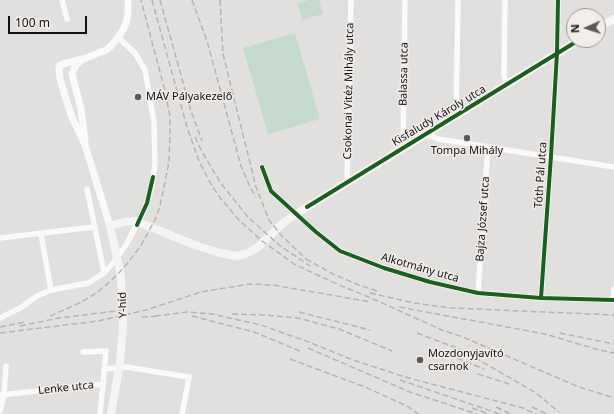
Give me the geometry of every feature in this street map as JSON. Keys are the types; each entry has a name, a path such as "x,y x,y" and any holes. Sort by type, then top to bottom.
{"main road":[{"name":"Kisfaludy Károly utca","path":"110,226 124,222 136,221 192,244 226,254 237,256 245,254 257,248 280,226 296,214 456,117 566,48"},
{"name":"Y-híd","path":"110,226 121,276 123,306 122,347 111,414"}],"street":[{"path":"62,0 67,19"},
{"path":"85,144 71,115 60,79 59,66 83,59 112,46 119,38 126,24 128,0"},
{"name":"Csokonai Vitéz Mihály utca","path":"347,182 351,0"},
{"name":"Balassa utca","path":"402,149 405,0"},
{"path":"456,117 458,0"},
{"path":"505,0 504,76 507,85"},
{"name":"Tóth Pál utca","path":"541,298 557,53 558,0"},
{"path":"0,318 50,290 88,283 104,273 119,256 137,225 147,203 153,177 156,149 145,70 135,53 119,38"},
{"path":"83,59 76,65 72,74 81,109 85,144"},
{"path":"426,134 438,139 614,166"},
{"name":"Y-híd","path":"85,144 110,226"},
{"name":"Bajza József utca","path":"478,293 488,146"},
{"name":"Alkotmány utca","path":"262,167 271,191 340,251 384,268 430,282 478,293 541,298 614,300"},
{"path":"87,189 104,273"},
{"path":"0,238 41,234 94,226"},
{"path":"41,234 50,290"},
{"path":"614,289 614,300"},
{"path":"83,352 106,351 103,384"},
{"path":"0,411 6,366"},
{"path":"105,369 126,367 189,377 182,414"},
{"name":"Lenke utca","path":"2,395 103,384 100,414"}],"green space":[{"path":"309,0 319,0 323,14 302,20 297,3"},
{"path":"295,33 320,119 268,134 243,48"}],"railway":[{"path":"50,316 82,302 99,291 115,277 140,247 155,220 160,206 169,162 170,117 165,91 141,0"},
{"path":"152,0 187,127 199,161 212,186 221,199 239,220 262,241 294,264 339,285 579,387 614,398"},
{"path":"160,0 191,111 202,141"},
{"path":"192,0 207,41 241,166 256,197"},
{"path":"220,0 223,54 256,187 269,220 282,236 306,259"},
{"path":"195,137 220,182 247,216 279,245 310,266"},
{"path":"306,259 333,274 377,291"},
{"path":"0,333 98,321 146,310 201,292 249,284 273,285 371,302"},
{"path":"370,293 414,303 451,308 614,315"},
{"path":"399,307 545,334 614,353"},
{"path":"20,326 59,318 124,310"},
{"path":"155,316 187,312 212,314 261,325 353,360 405,377 523,408 536,414"},
{"path":"299,312 370,330"},
{"path":"232,314 298,318 339,329 392,351"},
{"path":"142,317 160,316"},
{"path":"192,316 254,332 300,351"},
{"path":"0,327 25,322"},
{"path":"417,333 467,353 536,393 559,412"},
{"path":"560,333 614,344"},
{"path":"308,348 410,392 477,414"},
{"path":"449,355 484,369"},
{"path":"290,359 365,387 409,407 418,414"},
{"path":"478,374 512,385"},
{"path":"400,380 500,414"},
{"path":"496,407 511,414"},
{"path":"532,407 547,414"},
{"path":"472,408 489,414"}],"cycle path":[{"path":"541,298 557,53 558,0"},
{"path":"307,207 566,48"},
{"path":"262,167 271,191 316,232 340,251 384,268 430,282 478,293 541,298 614,300"},
{"path":"137,225 147,203 153,177"}],"place":[{"name":"MÁV Pályakezelő","path":"138,97"},
{"name":"Tompa Mihály","path":"467,138"},
{"name":"Mozdonyjavító csarnok","path":"420,360"}]}
